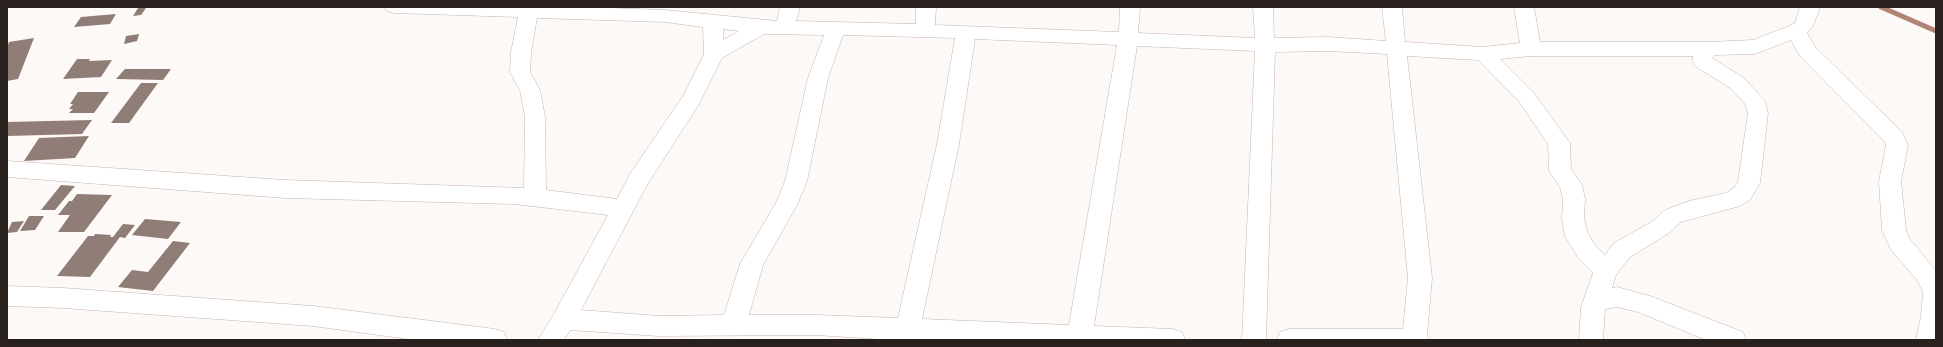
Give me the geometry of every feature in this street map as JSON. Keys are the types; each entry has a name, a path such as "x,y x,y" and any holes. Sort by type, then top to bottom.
{"street":[{"path":"394,7 665,11 713,22 761,27 966,32 1264,45 1328,44 1483,54 1531,50 1709,49 1756,47 1796,31 1803,26 1810,7"},
{"path":"785,27 790,7"},
{"path":"925,32 926,7"},
{"path":"1079,338 1128,39 1130,7"},
{"path":"1254,340 1264,7"},
{"path":"1289,340 1416,340 1420,278 1392,7"},
{"path":"1524,7 1531,50"},
{"path":"530,9 521,52 520,72 530,90 535,117 535,198"},
{"path":"550,340 564,318 638,180 692,99 714,54 713,22"},
{"path":"714,54 761,27"},
{"path":"734,324 752,264 786,205 796,182 818,78 836,29"},
{"path":"1796,31 1808,51 1894,138 1897,146 1890,181 1894,230 1899,243 1925,274 1934,292 1933,316 1928,340"},
{"path":"906,334 948,144 966,32"},
{"path":"1591,340 1593,307 1595,300 1606,271 1622,250 1661,227 1673,216 1689,210 1732,200 1742,194 1749,183 1758,114 1755,101 1737,83 1702,61 1702,57 1709,49"},
{"path":"1483,54 1527,98 1558,143 1560,171 1571,185 1574,199 1573,219 1577,236 1587,252 1606,271"},
{"path":"7,169 285,189 506,195 623,208"},
{"path":"7,296 71,298 313,316 495,340"},
{"path":"1595,300 1617,297 1641,303 1734,340"},
{"path":"564,318 659,333 734,324 906,334 1173,340"}],"building":[{"path":"138,8 146,8 141,15 133,16"},
{"path":"116,14 110,24 74,27 81,17"},
{"path":"139,34 137,41 124,44 126,36"},
{"path":"34,38 18,79 7,81 7,48 9,42"},
{"path":"77,59 90,59 89,61 112,60 101,77 63,79"},
{"path":"125,69 171,69 163,80 116,79"},
{"path":"141,83 158,83 129,123 111,123"},
{"path":"78,92 109,92 94,113 69,113 73,109 69,109 73,104 70,104"},
{"path":"92,120 82,134 7,136 7,122"},
{"path":"89,136 75,158 24,161 39,138"},
{"path":"61,185 75,186 55,210 41,210"},
{"path":"77,194 112,195 84,232 58,232 70,215 58,215 69,201 72,201"},
{"path":"29,216 44,216 35,230 20,231"},
{"path":"145,219 181,222 168,239 132,235"},
{"path":"24,221 17,232 7,233 12,222"},
{"path":"123,224 135,225 125,238 120,237 90,277 57,276 88,236 94,236 95,234 111,235 110,237 113,237"},
{"path":"173,241 190,243 153,291 118,287 132,270 148,272"}],"waterway":[{"path":"1881,7 1936,31"}]}
